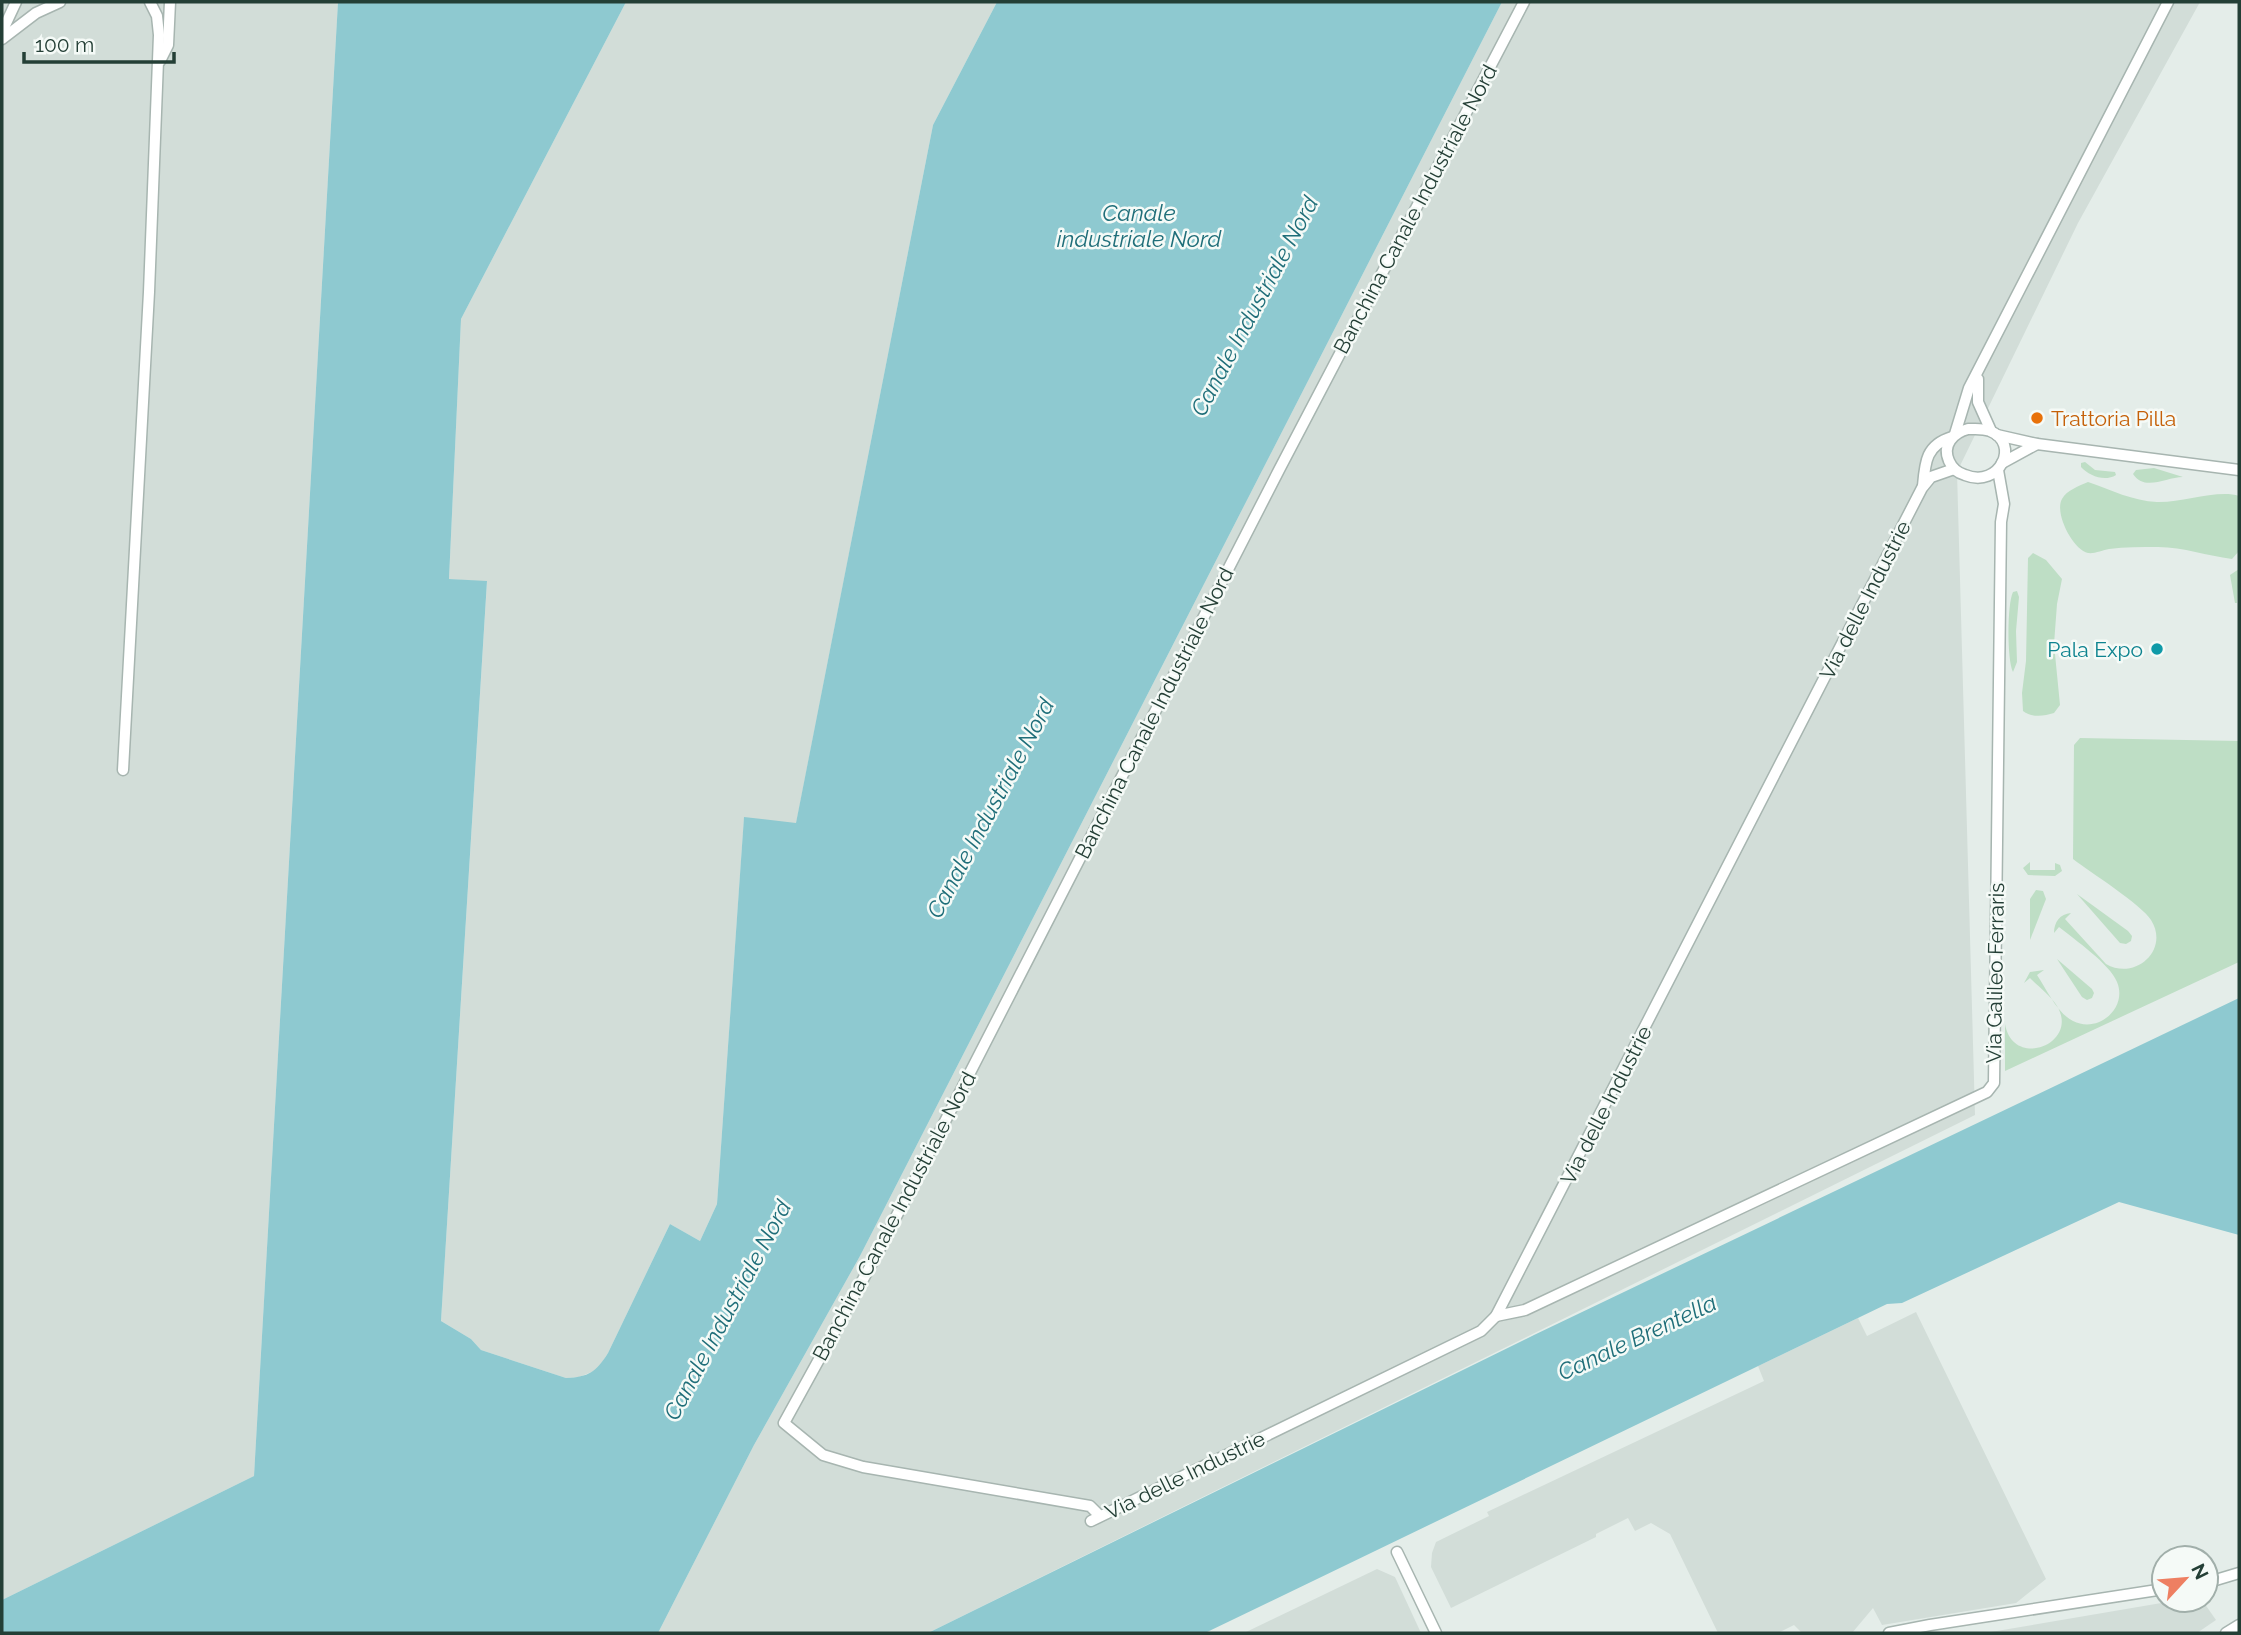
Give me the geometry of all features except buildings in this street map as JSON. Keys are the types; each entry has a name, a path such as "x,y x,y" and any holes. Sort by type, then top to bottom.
{"street":[{"path":"2,32 16,2"},
{"path":"2,39 36,13 60,2"},
{"path":"123,770 149,292 158,67 159,23 150,2"},
{"path":"158,67 167,45 170,2"},
{"name":"Banchina Canale Industriale Nord","path":"1095,1518 1090,1506 863,1466 823,1455 785,1423 883,1242 1273,482 1524,2"},
{"path":"2037,444 2000,467 1993,475 1981,478 1963,475 1954,469 1947,455 1947,447 1965,397 2168,2"},
{"path":"1979,369 1976,394 1982,414 2004,448 2000,467"},
{"path":"1953,435 1968,429 2037,444 2239,470"},
{"name":"Via delle Industrie","path":"1095,1518 1481,1331 1496,1316 1922,488 1930,451 1940,440 1953,435"},
{"name":"Via Galileo Ferraris","path":"1496,1316 1525,1310 1992,1088 2001,522 2004,504 2000,467"},
{"path":"1922,488 1931,477 1954,469"},
{"name":"Via Galileo Ferraris","path":"1981,478 1990,483 1997,494 2001,522"},
{"path":"1397,1552 1436,1633"},
{"path":"2220,1579 2239,1573"},
{"path":"1889,1633 2150,1591"},
{"path":"2226,1633 2239,1625"}],"shaded area":[{"path":"2,2 338,2 254,1476 2,1600"},
{"path":"626,2 997,2 933,125 796,824 744,818 717,1204 700,1241 670,1224 608,1353 597,1370 579,1377 566,1378 481,1350 471,1339 441,1321 487,582 449,579 461,319"},
{"path":"1502,2 2200,2 2078,223 1957,472 1975,1115 928,1633 658,1633 754,1445 860,1256"},
{"path":"1916,1312 2046,1579 2016,1603 1882,1625 1873,1608 1852,1633 1802,1633 1794,1625 1778,1633 1718,1633 1670,1534 1651,1523 1635,1531 1628,1518 1596,1534 1596,1537 1451,1608 1431,1567 1436,1542 1489,1516 1487,1512 1764,1381 1758,1366 1858,1318 1867,1336"},
{"path":"1377,1569 1395,1577 1421,1633 1244,1633"},
{"path":"2150,1605 2150,1614 2212,1614 2216,1620 2197,1633 1985,1633"}],"green space":[{"path":"2085,462 2095,470 2115,472 2116,475 2102,478 2088,473 2081,467 2081,463"},
{"path":"2154,468 2183,477 2150,483 2143,482 2133,474 2136,470"},
{"path":"2088,482 2139,500 2157,502 2221,494 2239,496 2239,551 2232,559 2168,547 2121,548 2088,553 2076,545 2066,530 2060,505 2067,493"},
{"path":"2033,553 2046,560 2062,579 2054,644 2060,705 2054,713 2038,716 2023,711 2022,693 2026,661 2028,558"},
{"path":"2239,569 2237,603 2235,603 2230,575"},
{"path":"2017,591 2017,662 2013,672 2009,619 2011,598 2013,592"},
{"path":"2080,738 2239,741 2239,962 2005,1071 2005,1024 2010,1038 2020,1046 2031,1049 2043,1046 2053,1041 2060,1031 2062,1020 2057,1007 2073,1021 2092,1024 2101,1021 2115,1009 2119,992 2113,975 2100,960 2059,927 2054,933 2056,922 2061,917 2071,913 2065,919 2106,964 2117,968 2128,969 2146,960 2153,952 2156,942 2156,931 2146,914 2073,859 2074,745"},
{"path":"2030,862 2030,870 2055,870 2055,863 2060,865 2062,871 2055,876 2028,875 2023,868"},
{"path":"2036,890 2043,891 2046,899 2030,940 2030,899"},
{"path":"2077,894 2128,931 2132,936 2131,941 2120,943"},
{"path":"2057,959 2092,989 2092,998 2087,1000 2082,997"},
{"path":"2044,970 2037,975 2051,999 2030,978 2024,983 2030,972"}],"water":[{"path":"338,2 626,2 461,319 449,579 487,581 441,1321 471,1339 481,1350 566,1378 586,1375 596,1369 604,1359 670,1224 700,1241 717,1204 744,817 796,823 933,125 997,2 1502,2 860,1256 754,1445 658,1633 2,1633 2,1600 254,1476"},
{"name":"Canale Brentella","path":"2239,998 2239,1235 2119,1202 1902,1303 1887,1304 1205,1633 928,1633 1534,1335"}],"place":[{"name":"Trattoria Pilla","path":"2037,418"},
{"name":"Pala Expo","path":"2157,649"}],"water label":[{"name":"Canale industriale Nord","path":"1139,225"},
{"name":"Canale Industriale Nord","path":"1254,306"},
{"name":"Canale Industriale Nord","path":"990,808"},
{"name":"Canale Industriale Nord","path":"727,1310"}]}
